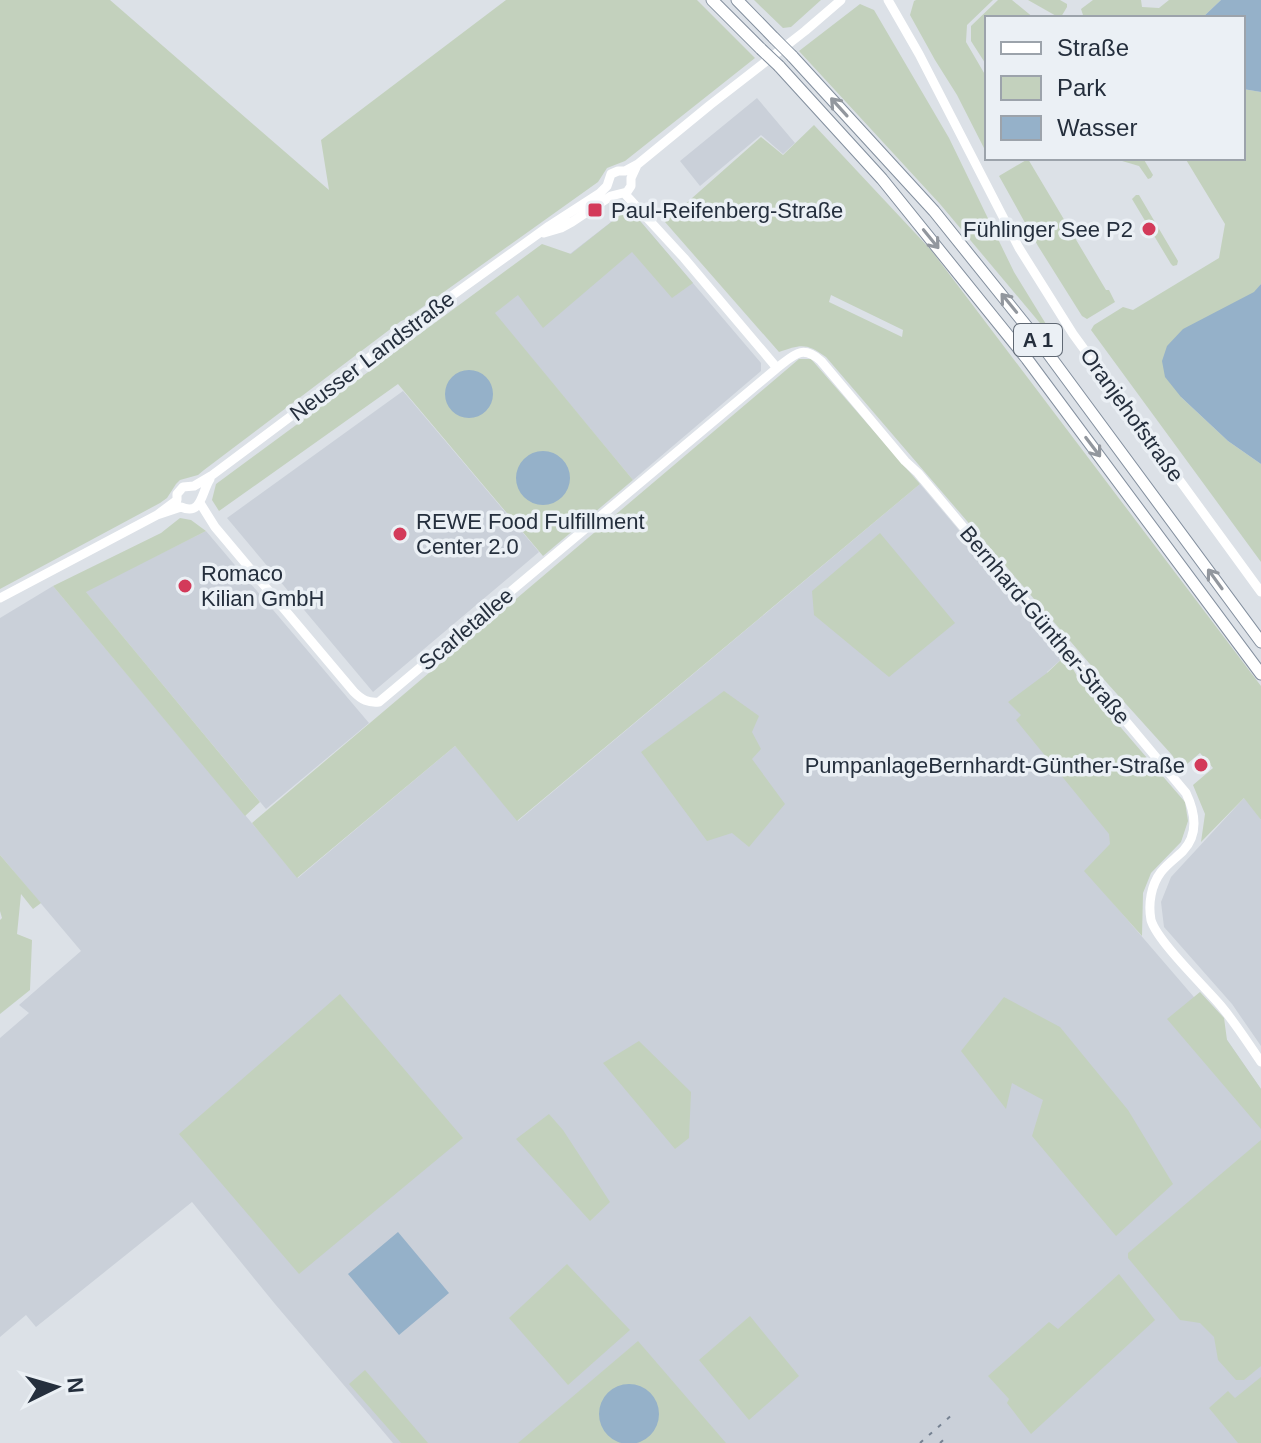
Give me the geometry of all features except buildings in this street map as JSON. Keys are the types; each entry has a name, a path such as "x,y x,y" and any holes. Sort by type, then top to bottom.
{"highway":[{"name":"A 1","path":"712,0 779,66 891,190 1018,347 1261,674"},
{"name":"A 1","path":"737,0 934,211 1044,348 1261,642"}],"street":[{"name":"Oranjehofstraße","path":"881,0 898,20"},
{"name":"Oranjehofstraße","path":"888,0 1047,295 1261,592"},
{"name":"Neusser Landstraße","path":"0,598 179,503 177,494 183,487 194,486 211,476 398,335 575,210 607,186 611,174 618,171 628,175 841,1"},
{"path":"623,193 628,175"},
{"path":"607,186 623,193 651,221 777,368"},
{"name":"Neusser Landstraße","path":"533,237 561,228 623,193"},
{"name":"Bernhard-Günther-Straße","path":"777,368 801,352 809,352 821,361 1186,793 1195,821 1192,834 1186,848 1161,872 1152,890 1149,908 1152,924 1222,1008 1261,1062"},
{"name":"Scarletallee","path":"198,502 215,527 354,692 369,703 379,702 777,368"},
{"name":"Neusser Landstraße","path":"198,502 211,476"},
{"path":"179,503 188,510 198,502 197,488 194,486"}],"shaded area":[{"path":"757,98 795,143 783,154 761,135 700,186 680,161"},
{"path":"629,208 761,363 761,371 633,480 494,313"},
{"path":"403,391 539,552 373,692 227,518"},
{"path":"920,484 1065,656 1047,672 1176,826 1101,889 1212,1018 1261,1089 1261,1443 393,1443 192,1202 36,1327 26,1315 0,1337 0,1038 29,1013 19,1005 81,951 0,855 0,618 53,586 298,878 455,746 518,821"},
{"path":"206,531 369,723 266,809 85,591"},
{"path":"1245,797 1261,820 1261,1046 1232,1004 1164,927 1161,902 1171,877"}],"green space":[{"path":"0,0 110,0 329,190 321,140 506,0 697,0 755,58 625,161 607,168 598,182 401,321 198,475 180,480 160,503 0,589"},
{"path":"754,0 821,0 791,27 783,28"},
{"path":"993,0 967,25 966,42 985,75 985,150 910,15 914,1"},
{"path":"998,0 1012,0 1032,16 985,16 985,63 971,41 971,26"},
{"path":"1028,0 1060,0 1067,4 1062,16"},
{"path":"1093,0 1141,0 1142,7 1159,8 1169,0 1221,0 1204,16 1083,16 1081,9"},
{"path":"860,4 874,10 949,138 1014,272 1060,347 940,204 799,51"},
{"path":"1245,89 1261,92 1261,284 1181,397 1228,441 1261,464 1261,562 1091,330 1123,307 1133,310 1219,258 1225,224 1186,160 1245,160"},
{"path":"814,125 931,250 1261,686 1261,820 1244,798 1201,842 1205,814 1193,785 1213,768 1200,753 1181,769 826,357 804,346 779,352 665,222 761,137 783,155","holes":["831,295 903,330 902,337 829,302"]},
{"path":"1029,160 1115,302 1087,319 1082,316 999,176"},
{"path":"1119,160 1144,160 1153,175 1151,178 1148,179 1139,166"},
{"path":"1139,195 1178,261 1177,265 1171,264 1132,199"},
{"path":"629,208 693,283 672,298 632,252 543,328 518,295 495,313 633,480 543,556 398,384 219,511 212,500 216,484 542,244 571,254","holes":["541,452 524,496 517,481 526,459"]},
{"path":"799,359 811,359 920,484 517,821 455,746 297,878 252,823"},
{"path":"180,518 191,520 206,531 86,592 260,802 245,816 53,586 161,533"},
{"path":"880,533 955,623 889,677 814,615 812,591"},
{"path":"1065,656 1079,679 1185,802 1188,821 1181,842 1151,873 1143,893 1142,936 1084,871 1110,844 1109,834 1016,720 1021,715 1008,702"},
{"path":"724,691 759,716 752,732 761,749 752,759 785,804 749,847 732,833 707,841 641,752"},
{"path":"0,855 41,903 33,909 21,894 17,934 32,940 30,990 0,1014 2,918"},
{"path":"1200,992 1224,1018 1227,1040 1261,1089 1261,1129 1167,1019"},
{"path":"340,994 463,1138 299,1274 179,1134"},
{"path":"1004,997 1060,1027 1128,1110 1173,1184 1116,1236 1032,1136 1043,1100 1012,1083 1006,1109 961,1051"},
{"path":"639,1041 691,1092 689,1138 675,1149 603,1063"},
{"path":"549,1114 610,1202 590,1221 516,1139"},
{"path":"1261,1140 1261,1366 1244,1380 1236,1380 1218,1360 1214,1337 1200,1323 1180,1320 1128,1258 1128,1253"},
{"path":"567,1264 630,1330 568,1385 509,1318"},
{"path":"1119,1274 1155,1320 1031,1434 1007,1403 1009,1399 988,1376 1049,1322 1058,1329"},
{"path":"750,1316 799,1376 749,1420 699,1360"},
{"path":"638,1341 726,1443 518,1443"},
{"path":"365,1370 428,1443 401,1443 349,1384"},
{"path":"1261,1377 1261,1443 1238,1443 1209,1408 1228,1391 1235,1398"}],"water":[{"path":"1221,0 1261,0 1261,92 1245,89 1245,16 1204,16"},
{"path":"1261,284 1261,464 1228,441 1181,397 1165,377 1162,361 1167,346 1183,329 1254,292"},
{"path":"469,370 486,377 493,394 486,411 469,418 452,411 445,394 452,377"},
{"path":"543,451 562,459 570,478 562,497 543,505 524,497 516,478 524,459"},
{"path":"398,1232 449,1293 399,1335 348,1274"},
{"path":"629,1384 640,1386 650,1393 657,1403 657,1425 650,1435 640,1442 629,1444 618,1442 608,1435 601,1425 599,1414 601,1403 608,1393 618,1386"}],"railway":[{"path":"920,1443 953,1414"},
{"path":"940,1443 948,1436"}],"place":[{"name":"Paul-Reifenberg-Straße","path":"595,210"},
{"name":"Fühlinger See P2","path":"1149,229"},
{"name":"REWE Food Fulfillment Center 2.0","path":"400,534"},
{"name":"Romaco Kilian GmbH","path":"185,586"},
{"name":"PumpanlageBernhardt-Günther-Straße","path":"1201,765"}]}
